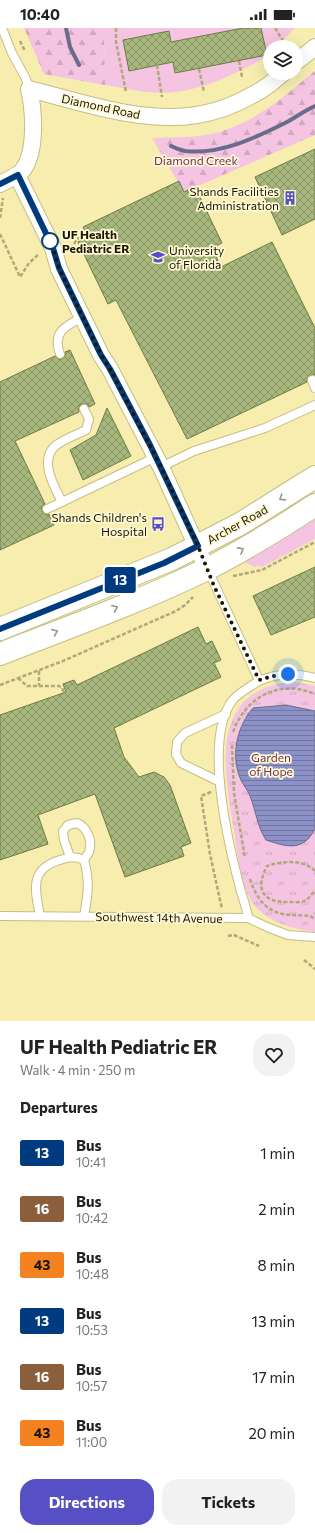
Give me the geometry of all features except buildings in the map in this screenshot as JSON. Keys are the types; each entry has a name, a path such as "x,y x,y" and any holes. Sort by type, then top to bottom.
{"main road":[{"name":"Archer Road","path":"0,629 164,563 246,520 315,477"},
{"name":"Archer Road","path":"0,654 164,589 211,578 258,541 315,504"}],"street":[{"path":"303,56 315,47"},
{"name":"Diamond Road","path":"29,89 123,113 176,117 216,111 257,93 274,80"},
{"path":"2,191 22,170 27,161 32,143 32,111 29,89"},
{"path":"18,175 53,248 59,268 101,355 110,369 159,462 198,546 211,578"}],"lane":[{"path":"2,28 12,53 26,79 29,89"},
{"path":"60,354 57,345 60,333 66,325 83,317"},
{"path":"312,380 315,388"},
{"path":"47,509 159,462 266,428 315,404"},
{"path":"62,502 52,481 48,465 49,455 54,447 61,442 86,430 89,419 84,409"},
{"path":"211,578 259,680"},
{"path":"248,918 227,831 218,762 220,730 232,701 259,680 288,674 315,678"},
{"path":"220,782 181,763 176,754 178,742 185,733 226,714"},
{"path":"70,857 64,840 63,831 68,825 77,823 84,827 89,841 89,852 84,860 89,886 84,916"},
{"path":"40,916 36,881 44,866 51,862 70,857 77,857 84,860"},
{"name":"Southwest 14th Avenue","path":"0,916 248,918 288,935 315,937"}],"path":[{"path":"116,28 116,42 126,92"},
{"path":"275,28 282,40"},
{"path":"239,61 242,77"},
{"path":"157,65 162,97"},
{"path":"198,69 204,92"},
{"path":"0,218 2,191"},
{"path":"0,234 20,277 29,263 39,254"},
{"path":"71,249 77,239 87,234"},
{"path":"232,576 262,570 315,542"},
{"path":"0,685 38,671 109,641 176,610 185,604 211,578"},
{"path":"38,671 39,686"},
{"path":"18,678 27,686 59,686 62,688 66,697 68,697"},
{"path":"232,737 238,720 247,706 268,693 282,688 295,688 315,694"},
{"path":"231,743 234,793 246,861"},
{"path":"214,791 201,796 210,854 223,911"},
{"path":"315,870 304,863 276,863 267,866 260,881 261,887 269,899 277,903 303,902 315,890"},
{"path":"248,873 254,888 264,904 276,912 310,916 315,919"},
{"path":"254,888 261,887"},
{"path":"310,916 315,914"},
{"path":"228,936 234,935 259,946"},
{"path":"304,960 315,969"}],"green space":[{"path":"24,28 104,28 105,85 44,74"},
{"path":"104,28 295,28 283,40 263,40 263,59 210,84 162,93 145,92 105,85"},
{"name":"Diamond Creek","path":"315,71 315,135 184,192 152,138 189,137 227,130 267,109"},
{"path":"315,519 315,539 262,567 255,567 246,563 247,560"},
{"name":"Garden of Hope","path":"295,682 315,686 315,932 291,927 267,917 250,899 240,870 227,783 226,758 228,736 234,715 247,699 267,687"}],"water":[{"path":"286,705 315,711 315,829 305,841 294,846 288,846 266,840 250,796 240,778 236,757 237,739 243,722 253,708"}],"waterway":[{"path":"66,28 70,47 79,65"},
{"path":"171,146 185,151 198,152 224,148 249,140 285,123 315,106"}],"bus line":[{"name":"13","path":"0,184 18,175 53,248 59,268 101,355 110,369 150,445 198,546 164,563 0,629"}],"place":[{"name":"Shands Facilities Administration","path":"290,198"},
{"name":"UF Health Pediatric ER","path":"50,241"},
{"name":"University of Florida","path":"158,257"},
{"name":"Shands Children's Hospital","path":"158,524"}],"route":[{"path":"50,241 48,237 59,268 101,355 110,369 161,467 198,546 214,586 259,680 288,674"}]}
